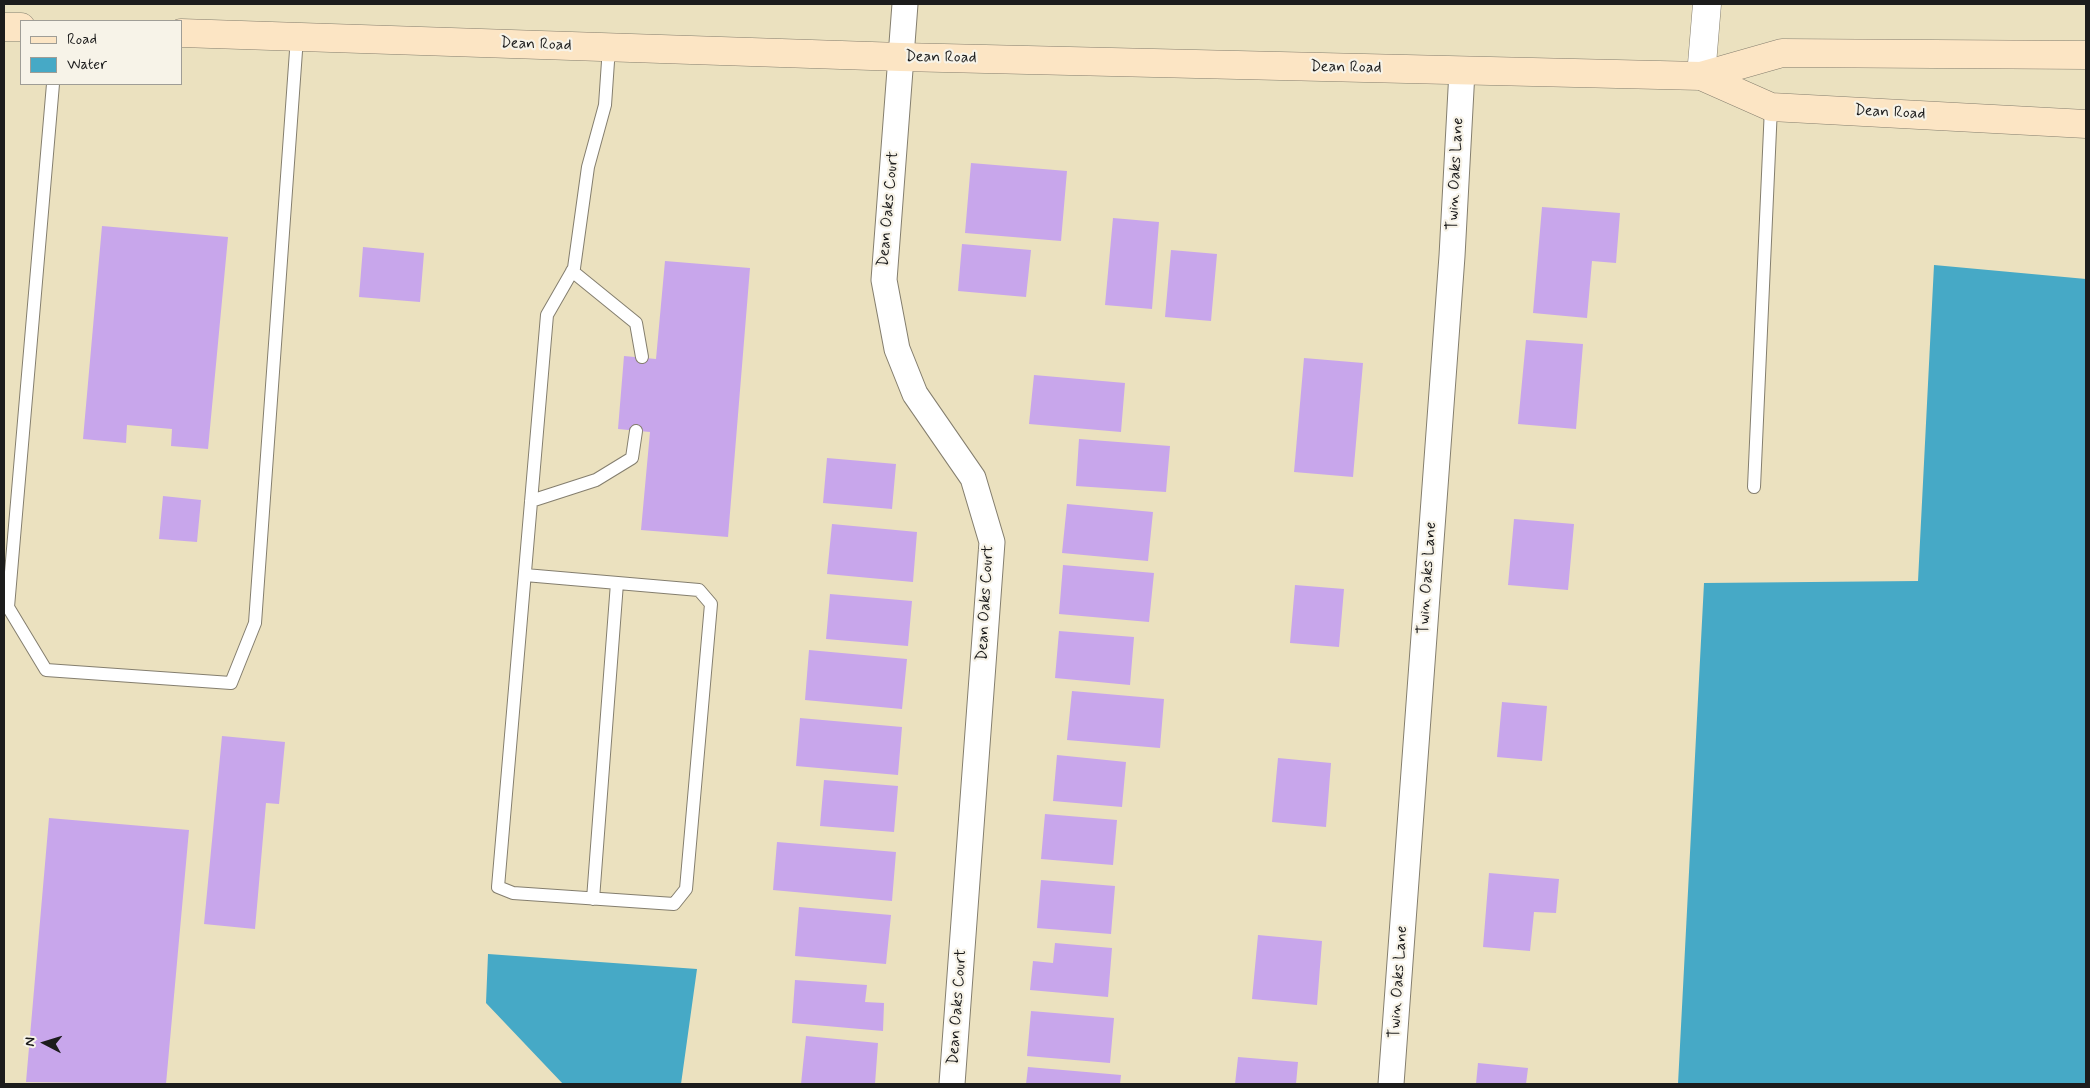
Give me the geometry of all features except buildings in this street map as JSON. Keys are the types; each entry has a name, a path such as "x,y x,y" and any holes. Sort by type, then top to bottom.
{"main road":[{"path":"4,27 20,27"},
{"name":"Dean Road","path":"182,33 901,57 1701,76 1782,53 2086,55"},
{"name":"Dean Road","path":"1701,76 1771,108 2086,124"}],"street":[{"name":"Dean Oaks Court","path":"905,4 884,280 885,288 897,349 915,394 973,478 992,542 952,1084"},
{"path":"1701,76 1707,4"},
{"name":"Twin Oaks Lane","path":"1391,1084 1452,256 1462,71"}],"lane":[{"path":"53,85 8,607 46,670 231,683 255,623 296,37"},
{"path":"525,575 698,590 711,604 686,889 674,904 513,894 498,888 547,315 574,268 588,168 605,105 609,47"},
{"path":"1754,487 1771,108"},
{"path":"572,271 636,323 642,357"},
{"path":"531,501 596,480 632,458 636,430"},
{"path":"593,899 617,583"}],"water":[{"path":"1934,265 2086,279 2086,1084 1678,1084 1704,583 1918,581"},
{"path":"488,954 697,969 681,1084 563,1084 486,1003"}]}
